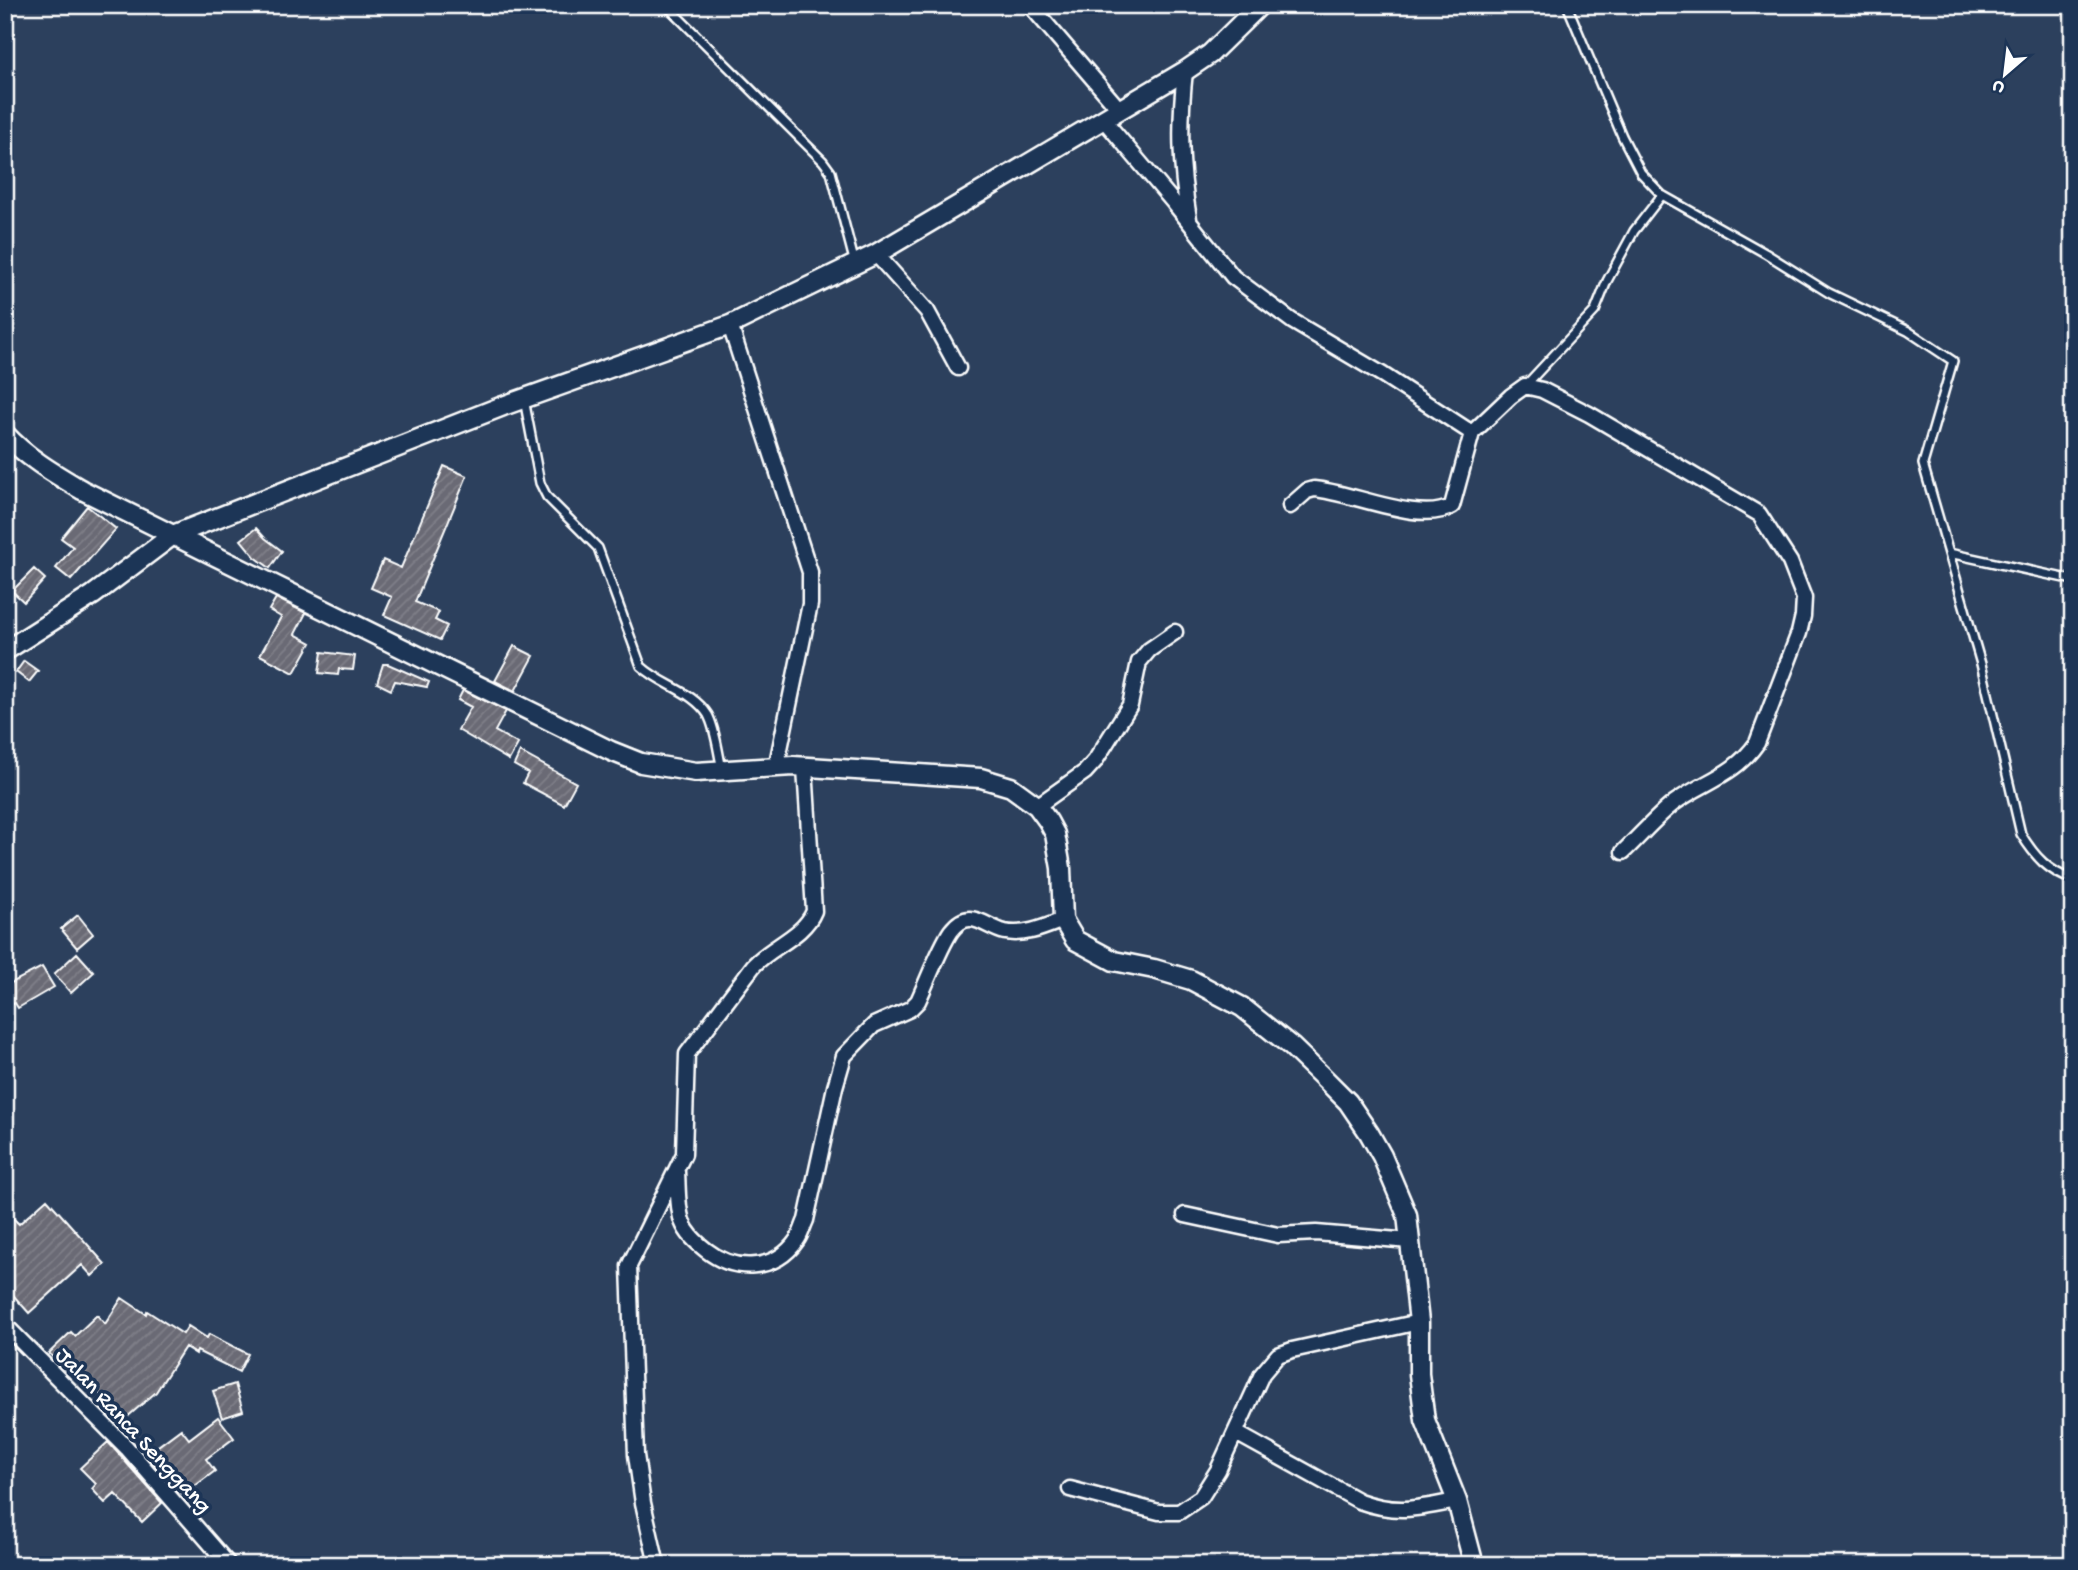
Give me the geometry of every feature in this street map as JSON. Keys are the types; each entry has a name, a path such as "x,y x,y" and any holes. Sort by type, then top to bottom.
{"street":[{"path":"1030,5 1120,110"},
{"path":"5,651 93,595 173,535 524,399 730,325 876,254 1185,71 1210,54 1260,5"},
{"path":"1185,71 1180,129 1181,171 1190,224"},
{"path":"1104,120 1233,277 1293,321 1472,433"},
{"path":"876,254 927,311 958,368"},
{"path":"730,325 806,559 811,584 810,604 776,768"},
{"path":"1290,506 1307,491 1314,489 1424,513 1443,512 1452,506 1472,433 1511,396 1525,387 1542,390 1589,414 1759,514 1790,562 1804,598 1798,633 1757,743 1746,758 1723,776 1675,803 1623,852"},
{"path":"5,435 16,447 82,490 640,763 670,770 696,772 805,768 981,778 1010,787 1037,806 1055,834 1061,868 1063,920 1075,940 1114,961 1191,979 1242,1007 1292,1047 1348,1102 1369,1133 1382,1156 1407,1215 1419,1322 1419,1374 1424,1420 1457,1501 1474,1565"},
{"path":"1037,806 1096,761 1130,705 1139,662 1149,650 1175,632"},
{"path":"657,1565 636,1455 629,1266 684,1154 687,1054 754,965 765,954 801,930 810,921 814,911 805,768"},
{"path":"677,1169 682,1221 692,1239 711,1254 748,1268 782,1256 797,1240 806,1220 835,1087 844,1056 857,1040 874,1025 910,1009 918,1001 951,931 962,921 972,918 1004,932 1031,932 1063,920"},
{"path":"1185,1215 1278,1235 1317,1233 1410,1241"},
{"path":"1070,1489 1159,1512 1178,1512 1201,1497 1237,1433 1262,1374 1278,1355 1292,1349 1419,1322"},
{"name":"Jalan Ranca Senggang","path":"5,1325 127,1448 229,1565"},
{"path":"1237,1433 1359,1501 1381,1509 1400,1511 1457,1501"}],"lane":[{"path":"666,5 823,161 831,172 839,196 855,264"},
{"path":"1567,5 1622,136 1641,173 1662,195 1765,253 1829,293 1908,331 1952,360 1923,464 1981,664 2021,834 2033,855 2053,873 2073,880"},
{"path":"1525,387 1595,311 1607,281 1634,231 1662,195"},
{"path":"524,399 540,483 547,497 598,548 641,666 655,679 697,702 709,717 722,770"},
{"path":"1949,553 2073,580"}],"building":[{"path":"444,466 467,476 415,602 439,612 435,620 447,626 440,640 384,615 392,597 371,588 383,560 401,568"},
{"path":"87,506 116,529 71,580 56,568 73,547 61,538"},
{"path":"256,528 282,551 270,568 255,557 241,540"},
{"path":"34,569 45,579 24,602 12,591"},
{"path":"276,598 306,613 295,634 311,643 294,673 260,655 281,617 269,610"},
{"path":"514,646 534,656 515,691 495,681"},
{"path":"322,652 355,656 353,670 339,669 338,675 319,673"},
{"path":"24,661 38,671 29,682 16,672"},
{"path":"383,664 429,682 427,687 395,681 391,690 377,683"},
{"path":"463,690 506,711 495,731 518,744 509,760 458,730 471,707 458,700"},
{"path":"520,752 576,783 564,805 523,783 528,773 514,765"},
{"path":"78,915 93,934 77,948 61,929"},
{"path":"77,953 94,972 71,993 54,974"},
{"path":"42,967 54,987 18,1008 15,1003 5,1008 5,986"},
{"path":"47,1199 105,1264 92,1276 82,1265 29,1313 13,1295 5,1302 5,1223 12,1217 19,1224"},
{"path":"122,1298 183,1334 188,1326 207,1338 209,1334 248,1354 239,1372 185,1347 156,1392 125,1419 71,1365 65,1370 49,1353 71,1332 75,1336 97,1315 105,1324"},
{"path":"235,1384 243,1411 222,1418 213,1391"},
{"path":"218,1417 234,1438 206,1459 215,1471 183,1495 146,1455 181,1429 189,1439"},
{"path":"108,1442 162,1503 142,1522 115,1494 105,1503 92,1489 96,1484 80,1468"}]}
